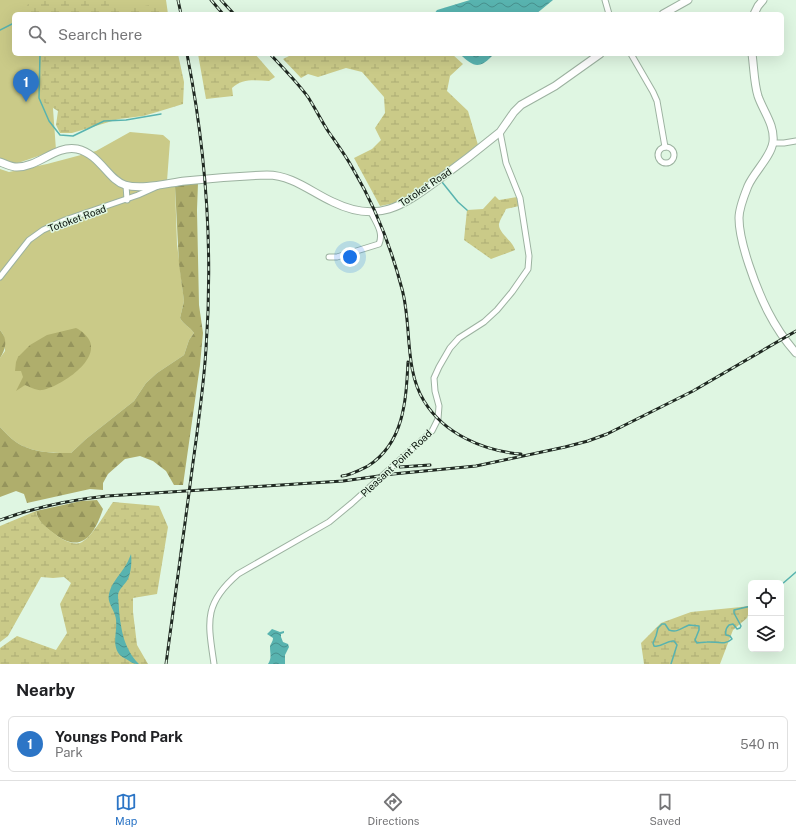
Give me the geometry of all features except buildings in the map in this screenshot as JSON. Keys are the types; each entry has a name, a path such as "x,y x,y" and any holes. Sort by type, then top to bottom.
{"main road":[{"path":"667,12 688,0"},
{"path":"755,12 763,0"},
{"name":"Totoket Road","path":"162,184 199,180 277,176 298,183 341,206 358,211 371,212 389,209 409,200 500,132 514,112 521,105 555,86 597,56"},
{"path":"752,56 758,96 771,126 773,143 770,152 748,186 740,208 740,232 745,252 763,303 783,339 796,353"},
{"path":"0,162 11,166 20,167 62,150 75,149 92,156 118,181 126,185 137,186 162,184"}],"street":[{"path":"605,0 608,12"},
{"path":"632,56 657,101 665,147"},
{"name":"Pleasant Point Road","path":"214,664 209,630 211,612 217,596 226,584 238,574 329,522 432,431 438,419 439,406 435,391 434,378 450,348 459,338 484,322 497,310 528,269 529,256 520,198 506,163 500,132"},
{"path":"773,143 796,141"},
{"name":"Totoket Road","path":"0,277 26,243 43,230 65,220 127,200 162,184"},
{"path":"126,185 127,200"},
{"path":"329,257 337,257 379,244 380,228 371,212"}],"green space":[{"path":"0,0 166,0 168,12 12,12 12,56 49,56 56,150 15,164 0,158"},
{"path":"31,0 109,0 116,9 134,8 155,4 162,12 24,12"},
{"path":"42,56 178,56 184,82 183,104 143,116 119,119 72,133 60,133 56,125 58,111 42,101"},
{"path":"198,56 257,56 275,77 269,81 249,80 240,83 232,88 233,96 206,99"},
{"path":"289,56 454,56 463,64 450,76 447,91 468,111 478,145 415,192 395,203 380,206 354,158 372,149 381,140 375,128 385,113 384,97 362,72 346,68 318,77 308,74 301,78 283,59"},
{"path":"130,132 163,135 170,141 167,181 175,186 177,244 184,301 180,318 194,333 189,340 184,355 157,373 146,383 134,401 86,439 71,453 36,450 22,446 0,427 0,358 5,351 3,334 0,330 0,169 9,172 96,151"},
{"path":"198,183 197,210 199,305 203,333 200,365 183,485 174,485 166,471 153,461 140,456 125,459 108,474 103,483 103,490 90,489 27,503 24,494 16,491 0,497 0,427 22,446 50,452 71,453 86,439 134,401 146,383 157,373 184,355 189,340 194,333 180,318 184,301 179,264 175,186"},
{"path":"495,196 499,200 517,197 519,206 506,209 499,224 501,231 512,243 515,250 491,259 464,240 467,210 483,209"},
{"path":"76,328 87,336 91,346 90,355 85,363 68,378 50,388 38,390 25,385 16,391 23,377 21,371 15,371 18,357 30,345 47,335"},
{"path":"0,330 3,333 5,344 4,351 0,358"},
{"path":"97,500 103,509 99,519 91,534 79,542 71,542 53,533 40,521 36,511 81,501"},
{"path":"113,502 159,506 168,527 157,594 133,598 137,645 148,664 0,664 0,648 17,636 56,650 67,633 60,604 71,583 64,577 41,577 8,636 0,642 0,526 36,511 37,515 46,527 57,536 63,540 80,543 89,536"},
{"path":"748,606 747,618 733,630 720,664 644,664 641,643 661,623 691,612"}],"water":[{"path":"470,0 553,0 538,12 436,12 437,10"},
{"path":"462,56 492,56 481,64 477,65 469,62"},
{"path":"131,554 129,576 120,590 118,599 124,639 130,652 139,664 129,661 120,655 117,650 115,645 116,621 114,612 109,602 111,587 126,565"},
{"path":"272,629 280,632 284,631 284,633 281,634 281,637 283,642 288,644 289,647 285,655 285,664 268,664 270,658 270,646 273,638 267,634"}],"waterway":[{"path":"0,30 12,24"},
{"path":"40,56 39,98 49,121 60,135 73,136 104,121 126,120 161,114"},
{"path":"442,182 458,202 467,210"},
{"path":"784,582 796,572"},
{"path":"671,664 677,645 674,641 657,646 654,646 653,643 658,628 662,624 665,624 669,630 672,631 677,631 689,625 699,626 695,640 697,643 726,642 732,639 730,636 726,635 726,628 733,624 737,629 741,626 734,613 734,610 748,607"}],"railway":[{"path":"178,0 181,12"},
{"path":"211,0 221,12"},
{"path":"221,0 232,12"},
{"path":"166,664 201,403 205,367 208,312 209,275 206,201 199,127 187,56"},
{"path":"272,56 295,80 308,97 350,164 375,212 393,258 402,289 407,317 411,361 418,388 424,401 432,413 442,423 466,439 493,449 521,454"},
{"path":"0,520 13,515 66,502 107,496 343,481 393,474 476,466 565,447 607,434 693,391 796,331"},
{"path":"342,476 368,466 380,457 389,446 401,420 406,391 408,362"},
{"path":"400,467 430,465"}],"place":[{"name":"Youngs Pond Park","path":"26,102"}]}
